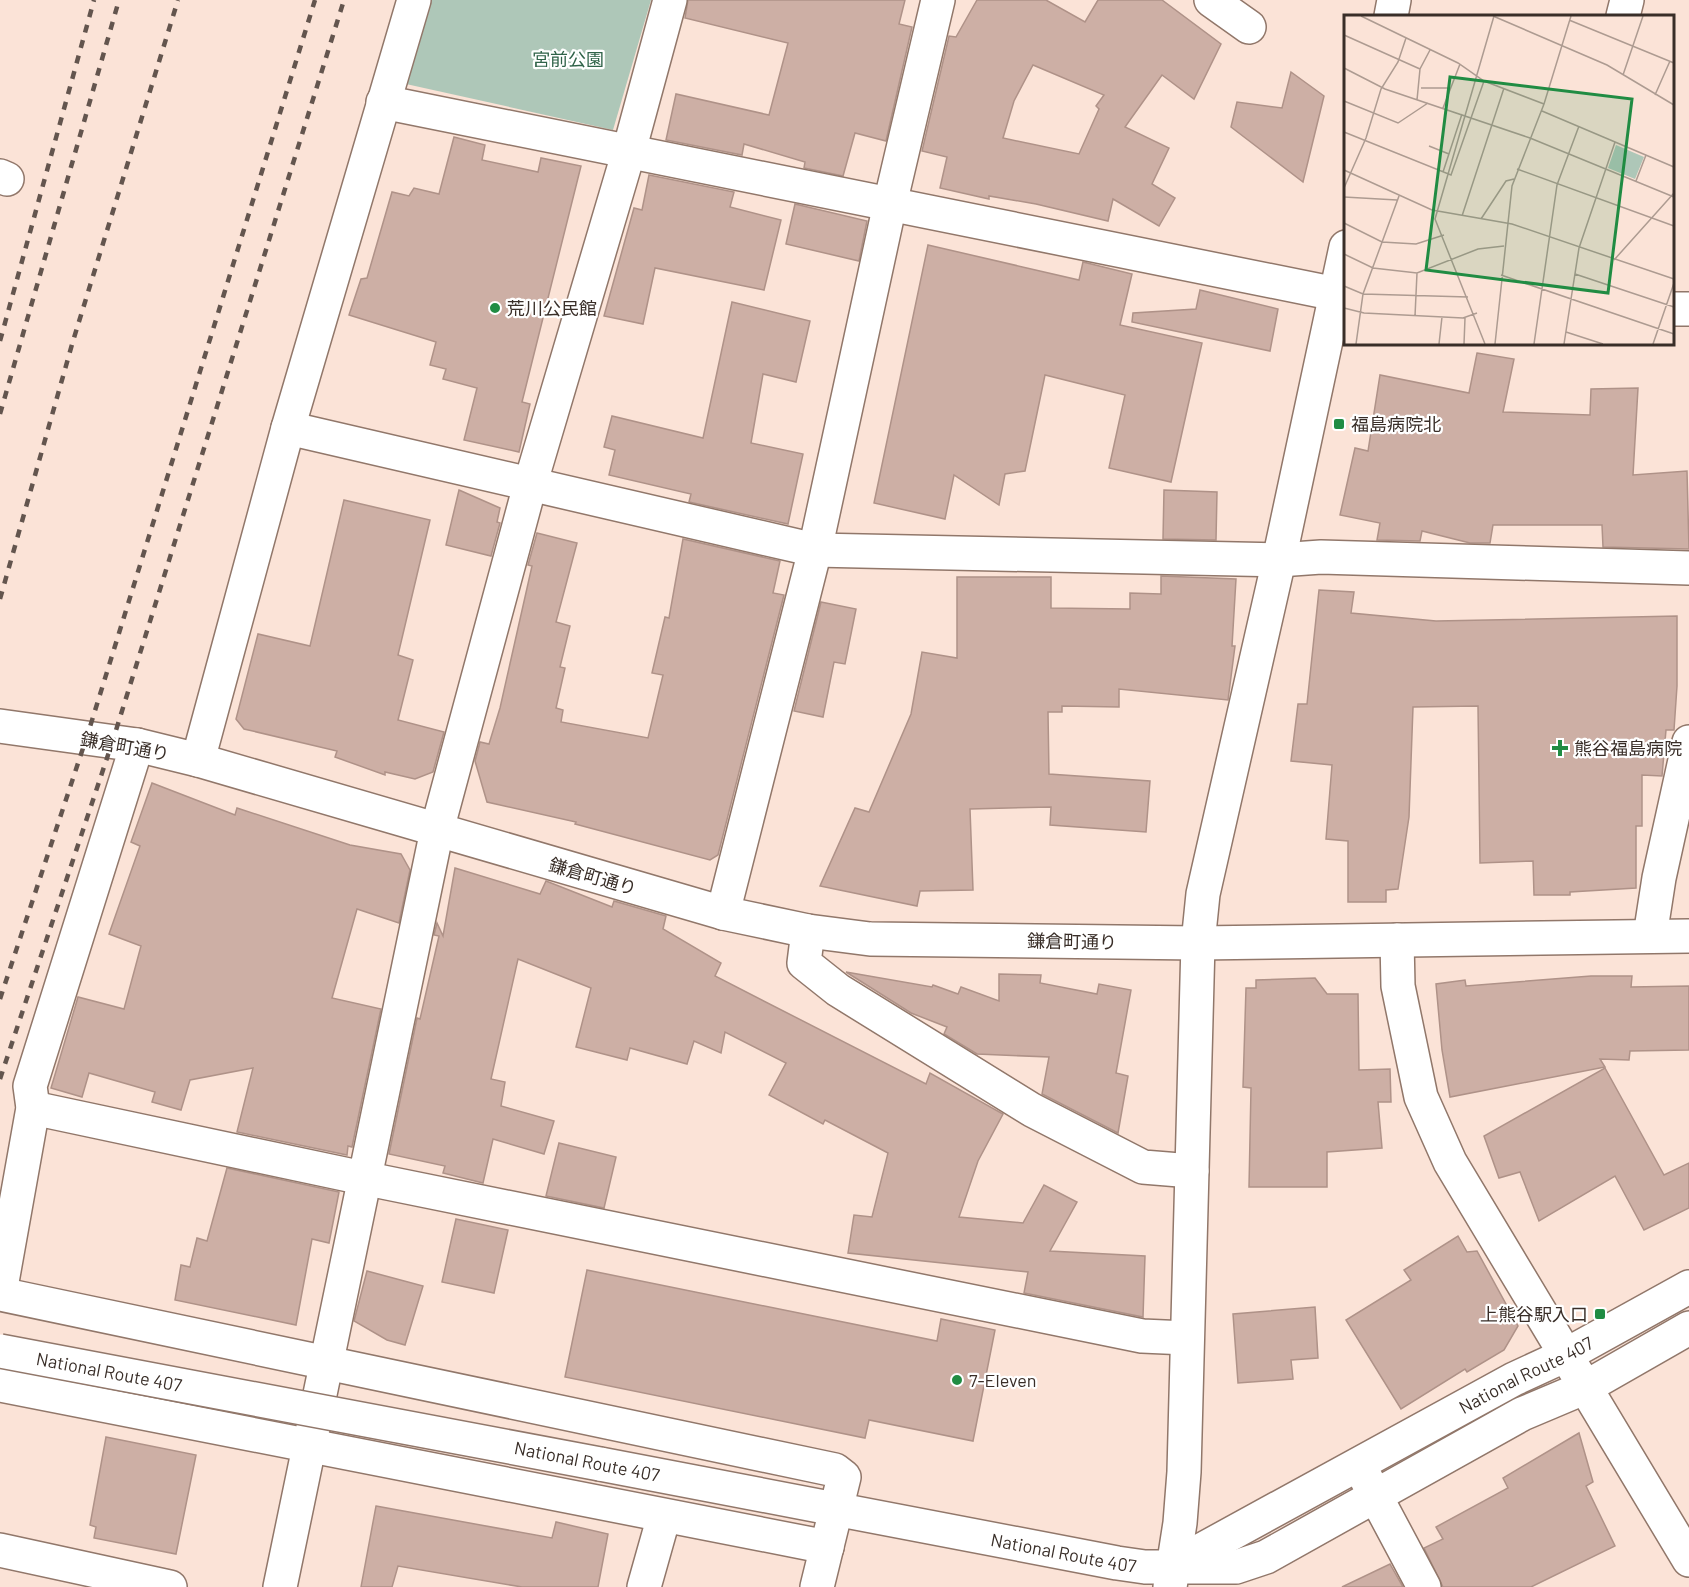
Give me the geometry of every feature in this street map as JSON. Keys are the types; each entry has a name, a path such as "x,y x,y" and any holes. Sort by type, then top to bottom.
{"main road":[{"path":"198,760 288,428 414,0"},
{"path":"280,1587 324,1364 437,830 530,485 629,151 670,0"},
{"path":"723,913 815,549 890,204 938,0"},
{"path":"1211,0 1249,27"},
{"path":"1391,15 1394,0"},
{"path":"1623,15 1627,0"},
{"path":"383,102 1341,296"},
{"path":"1172,1576 1184,1472 1198,943 1203,894 1341,296 1344,267"},
{"path":"288,428 815,549 1279,560 1321,557 1689,568"},
{"name":"鎌倉町通り","path":"0,726 136,745 198,760 723,913 808,931 870,939 1198,943 1689,936"},
{"path":"1650,936 1659,878 1689,742"},
{"path":"136,745 30,1086 33,1108 0,1293 324,1364 835,1470 844,1477 817,1587"},
{"path":"808,931 804,963 838,990 1032,1110 1099,1146 1143,1167 1192,1171"},
{"path":"1397,940 1398,986 1421,1097 1450,1162 1689,1560"},
{"path":"33,1108 363,1178 1142,1336 1187,1338"},
{"name":"National Route 407","path":"1172,1576 1359,1465 1514,1379 1566,1355 1689,1287"},
{"name":"National Route 407","path":"0,1351 837,1509 1070,1556 1144,1567 1172,1576 1252,1563 1293,1544 1522,1414 1586,1387 1689,1328"},
{"path":"0,1385 827,1547"},
{"path":"1359,1465 1424,1587"},
{"path":"644,1587 664,1516"},
{"path":"0,1550 99,1579 170,1587"}],"green space":[{"name":"宮前公園","path":"431,0 651,0 613,130 406,84"}],"building":[{"path":"688,0 905,0 899,24 912,27 886,141 855,133 843,176 804,168 805,162 744,144 742,155 666,140 676,94 769,115 788,43 685,18"},
{"path":"977,0 1046,0 1085,22 1098,0 1162,0 1221,44 1194,99 1162,75 1125,127 1169,148 1152,184 1175,198 1159,226 1113,199 1108,221 1036,204 989,196 989,199 940,188 947,157 922,151 949,36 956,37","holes":["1033,65 1104,95 1096,106 1099,109 1079,154 1003,138 1014,101"]},
{"path":"1291,72 1324,96 1303,182 1231,127 1237,102 1282,108"},
{"path":"454,137 485,145 482,160 538,172 541,158 581,166 522,402 530,404 519,452 464,440 477,388 443,379 446,369 430,365 436,342 349,315 361,279 367,278 392,192 409,196 414,188 439,194"},
{"path":"649,175 734,192 730,207 781,220 764,290 655,268 643,324 604,316 634,208 642,210"},
{"path":"795,204 867,221 859,261 786,244"},
{"path":"928,245 1079,280 1083,262 1132,274 1120,325 1202,343 1171,482 1109,468 1125,395 1045,375 1025,471 1005,474 999,505 954,475 945,519 874,503"},
{"path":"1200,290 1278,309 1270,351 1132,322 1133,313 1196,309"},
{"path":"732,302 810,321 796,382 763,374 751,443 803,454 788,524 689,502 691,494 609,475 615,450 604,447 612,416 703,438"},
{"path":"1477,353 1514,359 1503,412 1590,415 1591,389 1638,388 1633,475 1687,471 1689,549 1603,547 1602,525 1493,525 1490,543 1470,543 1422,531 1420,541 1377,540 1380,523 1340,515 1355,448 1368,451 1380,375 1469,393"},
{"path":"459,490 500,508 497,522 500,523 491,556 446,545"},
{"path":"1164,490 1217,492 1216,540 1163,539"},
{"path":"344,500 430,520 398,655 413,660 398,720 444,732 433,772 415,779 385,772 385,775 335,757 337,751 244,729 236,719 258,634 310,646"},
{"path":"537,533 577,543 556,622 570,626 560,667 565,668 556,708 563,710 561,722 648,738 663,675 652,673 665,617 669,618 683,539 780,561 773,593 784,595 718,855 710,860 575,824 576,822 487,802 475,761 480,742 489,744 500,708 532,566 528,565"},
{"path":"1161,576 1236,579 1232,646 1235,646 1228,700 1119,689 1119,707 1062,706 1062,712 1048,712 1049,774 1150,781 1146,832 1050,825 1051,807 970,809 973,890 920,891 917,906 820,886 855,808 869,812 911,714 922,652 957,658 957,577 1051,577 1051,608 1130,609 1130,593 1161,594"},
{"path":"1319,590 1354,592 1351,613 1436,621 1677,616 1677,686 1674,730 1666,730 1662,776 1642,775 1642,826 1636,826 1636,888 1570,892 1570,895 1534,895 1533,861 1480,863 1478,706 1413,707 1409,817 1398,889 1386,890 1386,902 1348,902 1348,841 1326,839 1332,765 1291,761 1298,704 1307,704"},
{"path":"821,602 856,609 845,664 834,662 823,717 794,711"},
{"path":"152,783 235,815 237,808 350,845 401,854 410,870 399,923 357,909 332,998 381,1009 352,1147 348,1146 347,1155 237,1132 253,1068 190,1080 181,1110 152,1102 155,1092 89,1073 82,1097 51,1088 78,997 124,1009 141,946 109,934 140,846 131,842"},
{"path":"455,868 540,894 546,881 612,907 614,901 666,916 663,929 721,963 715,976 926,1084 930,1073 1003,1114 978,1161 959,1217 1023,1223 1044,1185 1077,1202 1050,1251 1145,1256 1143,1317 1024,1293 1028,1272 848,1253 854,1215 872,1217 888,1153 825,1120 823,1124 769,1095 786,1063 725,1032 721,1053 694,1041 687,1064 630,1048 627,1060 576,1047 591,988 518,959 491,1079 505,1082 501,1106 554,1121 544,1154 493,1139 483,1183 443,1173 445,1166 389,1154 417,1018 420,1019 439,936 434,935 437,923 443,936"},
{"path":"846,972 932,987 933,985 958,994 961,987 999,1001 999,974 1041,975 1040,983 1097,994 1099,984 1131,990 1116,1073 1128,1076 1118,1133 1042,1094 1049,1057 977,1054 944,1034 947,1027 911,1013"},
{"path":"1591,976 1632,976 1631,987 1689,986 1689,1050 1630,1051 1629,1060 1600,1059 1605,1067 1450,1097 1442,1050 1436,984 1465,980 1466,986"},
{"path":"1315,978 1327,994 1358,994 1359,1070 1390,1069 1391,1102 1378,1102 1382,1148 1327,1152 1327,1187 1249,1187 1251,1088 1243,1087 1246,988 1256,988 1256,980"},
{"path":"1605,1068 1664,1175 1689,1163 1689,1208 1644,1230 1615,1176 1539,1221 1520,1172 1499,1178 1484,1136"},
{"path":"559,1143 616,1157 604,1208 546,1196"},
{"path":"227,1168 339,1192 329,1243 312,1239 296,1325 175,1300 181,1265 190,1267 197,1238 207,1241"},
{"path":"456,1219 508,1230 494,1293 442,1282"},
{"path":"1458,1236 1467,1252 1477,1251 1518,1326 1504,1350 1467,1372 1465,1369 1401,1409 1346,1320 1411,1280 1404,1270"},
{"path":"587,1270 937,1341 941,1319 995,1330 973,1441 869,1420 865,1438 565,1377"},
{"path":"367,1271 423,1286 405,1345 387,1340 354,1321"},
{"path":"1315,1307 1318,1358 1291,1360 1293,1379 1238,1383 1233,1314"},
{"path":"1579,1433 1593,1482 1586,1486 1615,1546 1531,1587 1443,1587 1424,1548 1443,1539 1436,1527 1508,1488 1503,1478"},
{"path":"106,1437 196,1455 176,1554 94,1538 96,1527 90,1525"},
{"path":"376,1506 552,1538 556,1522 608,1534 598,1587 522,1587 398,1566 392,1587 361,1587"},
{"path":"1390,1564 1403,1587 1342,1587"}],"railway":[{"path":"0,341 94,0"},
{"path":"0,414 119,0"},
{"path":"0,599 73,341 178,0"},
{"path":"0,999 89,730 315,0"},
{"path":"0,1079 112,743 344,0"}],"place":[{"name":"荒川公民館","path":"495,308"},
{"name":"福島病院北","path":"1339,424"},
{"name":"熊谷福島病院","path":"1560,748"},
{"name":"上熊谷駅入口","path":"1600,1314"},
{"name":"7-Eleven","path":"957,1380"}]}
